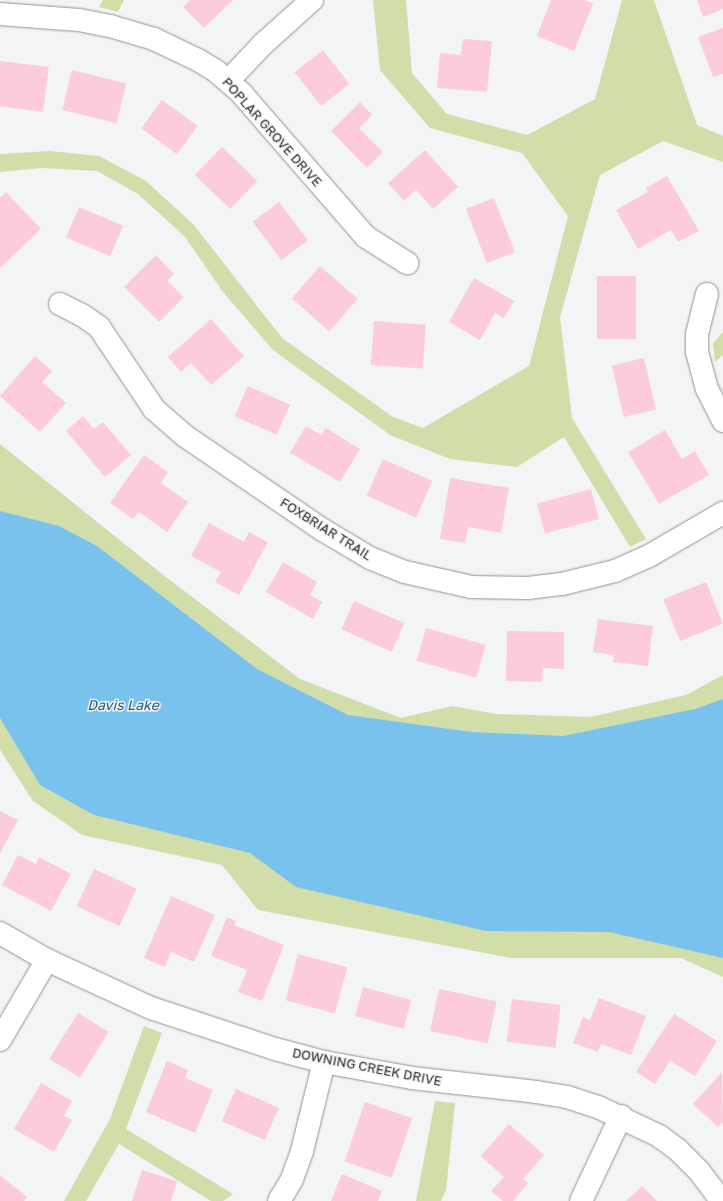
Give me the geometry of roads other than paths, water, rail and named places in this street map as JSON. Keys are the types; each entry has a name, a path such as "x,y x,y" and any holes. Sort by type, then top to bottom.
{"street":[{"path":"228,81 263,44 312,0"},
{"name":"POPLAR GROVE DRIVE","path":"0,14 80,20 110,26 178,49 228,81 366,237 407,263"},
{"path":"708,294 697,334 697,352 706,389 723,421"},
{"name":"FOXBRIAR TRAIL","path":"60,304 82,315 99,327 154,409 185,436 323,530 370,558 405,572 471,587 528,588 562,584 615,571 649,556 723,513"},
{"name":"DOWNING CREEK DRIVE","path":"0,933 47,960 151,1008 210,1029 324,1062 412,1078 567,1097 621,1116 659,1136 678,1150 699,1171 722,1201"},
{"path":"0,1040 47,960"},
{"path":"279,1201 292,1179 302,1151 324,1062"},
{"path":"581,1201 621,1116"}],"water":[{"name":"Davis Lake","path":"0,511 59,526 97,546 257,669 348,715 472,732 563,736 695,709 723,699 723,958 609,932 486,931 296,887 250,853 94,815 40,785 0,718"}]}
